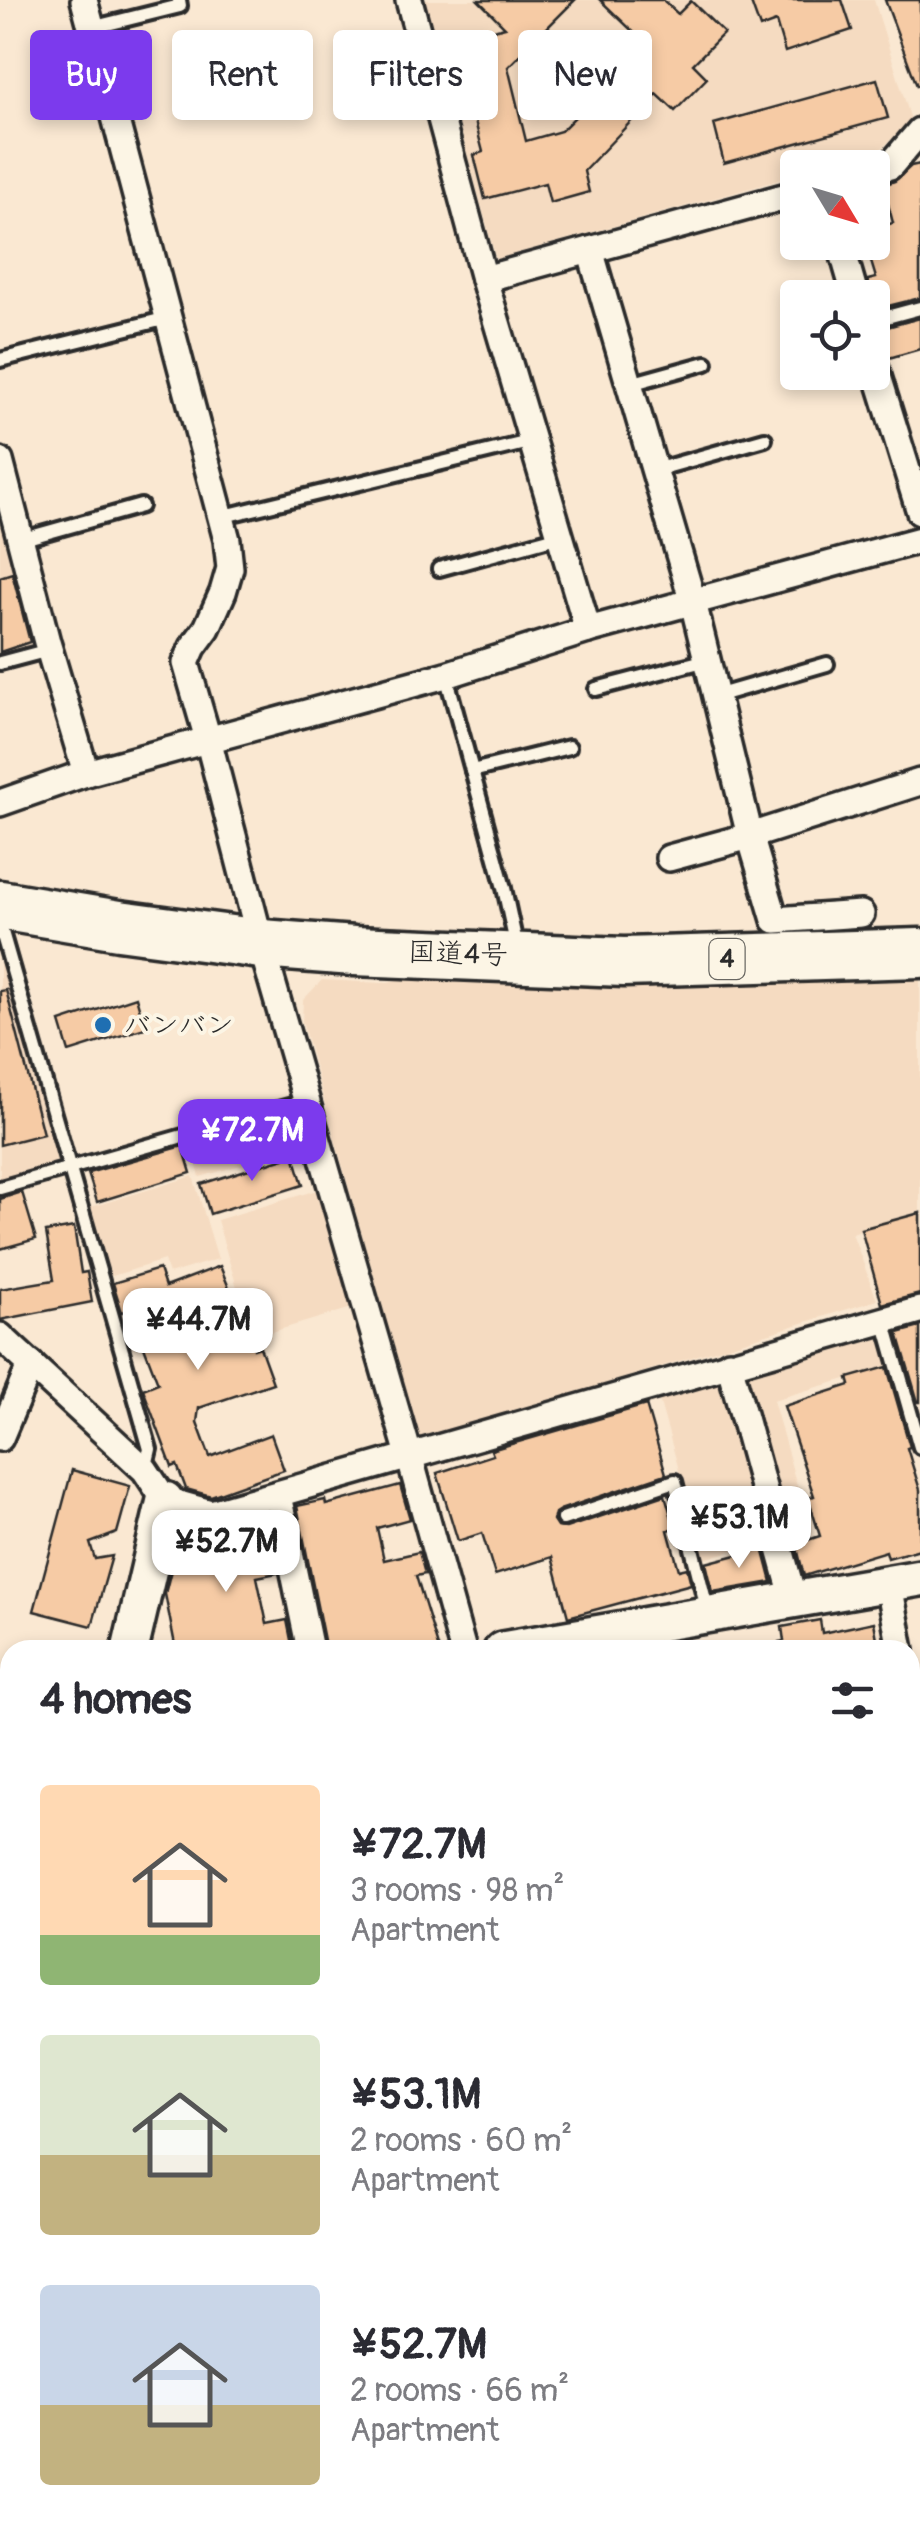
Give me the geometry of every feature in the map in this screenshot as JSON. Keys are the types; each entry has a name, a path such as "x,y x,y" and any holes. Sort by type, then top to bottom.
{"highway":[{"name":"国道4号","path":"0,905 119,926 354,952 624,962 920,953"}],"street":[{"path":"84,0 227,540 230,568 207,628 186,663 261,944 459,1640"},
{"path":"409,0 484,279 588,630"},
{"path":"890,166 920,131"},
{"path":"484,279 780,198"},
{"path":"590,250 693,602 750,836 775,920 861,914"},
{"path":"882,390 920,512"},
{"path":"0,461 49,650 86,772"},
{"path":"0,802 86,772 446,675 588,630 920,540"},
{"path":"669,858 920,782"},
{"path":"0,1336 144,1470 164,1500 211,1513 920,1310"},
{"path":"729,1363 794,1600"},
{"path":"0,1438 31,1364"},
{"path":"278,1495 308,1640"},
{"path":"132,1640 164,1500"},
{"path":"560,1640 904,1581 901,1640"}],"lane":[{"path":"90,28 180,6 178,0"},
{"path":"890,316 920,308"},
{"path":"0,360 168,318"},
{"path":"630,384 706,363"},
{"path":"655,470 765,439"},
{"path":"220,517 533,441"},
{"path":"20,540 140,506"},
{"path":"439,569 560,536"},
{"path":"0,663 49,650"},
{"path":"596,689 707,660"},
{"path":"716,696 827,664"},
{"path":"446,675 520,956"},
{"path":"472,771 568,747"},
{"path":"0,926 150,1449 144,1470"},
{"path":"0,1188 306,1102"},
{"path":"884,1320 920,1447"},
{"path":"562,1519 675,1481 709,1614"}],"shaded area":[{"path":"425,0 874,0 911,120 880,150 780,150 780,180 496,259 458,120 498,120 498,30 433,30"},
{"path":"0,483 47,642 0,656"},
{"path":"0,954 61,1162 0,1178"},
{"path":"417,976 670,986 920,976 920,1211 852,1233 877,1300 420,1441 302,1022 303,1000 322,980 382,983"},
{"path":"296,1111 306,1146 200,1177 190,1142"},
{"path":"193,1176 218,1259 169,1274 164,1260 109,1277 88,1208"},
{"path":"317,1190 352,1308 252,1338 217,1220"},
{"path":"880,1328 891,1366 773,1400 809,1529 787,1535 740,1369"},
{"path":"720,1381 765,1541 704,1559 659,1399"}],"building":[{"path":"478,0 575,0 545,30 518,30 518,57 508,67 526,141 561,131 572,120 632,120 584,171 589,192 550,203 545,183 485,199 474,155 483,152 475,120 498,120 498,30 493,30 505,27"},
{"path":"600,0 663,0 678,14 691,1 724,33 693,64 707,78 675,111 657,94 652,99 652,30 631,30"},
{"path":"750,0 842,0 852,30 785,52 776,22 760,28"},
{"path":"885,0 920,0 920,85 917,86"},
{"path":"877,79 888,118 724,163 714,124"},
{"path":"920,164 920,298 890,306 890,280 868,280 876,278 870,260 890,260 890,183 911,166"},
{"path":"920,318 920,349 890,358 890,326"},
{"path":"12,573 30,642 0,652 0,577"},
{"path":"6,990 43,1134 0,1145 0,991"},
{"name":"バンバン","path":"136,997 145,1028 69,1052 60,1022"},
{"path":"183,1146 191,1173 97,1202 88,1173"},
{"path":"294,1155 303,1185 210,1214 201,1184"},
{"path":"22,1192 36,1239 0,1249 0,1199"},
{"path":"920,1213 920,1294 882,1304 861,1229"},
{"path":"74,1227 81,1273 87,1272 92,1302 0,1320 0,1289 54,1280 46,1232"},
{"path":"220,1266 254,1349 260,1347 273,1383 199,1408 197,1422 210,1457 271,1434 284,1470 211,1496 186,1489 177,1465 172,1467 143,1389 158,1383 130,1310 122,1312 113,1283 159,1269 165,1287"},
{"path":"920,1327 920,1402 918,1402 898,1333"},
{"path":"887,1367 920,1490 920,1549 888,1558 886,1551 804,1576 796,1544 820,1536 808,1498 814,1496 784,1406 850,1385 848,1378"},
{"path":"646,1405 666,1474 560,1510 553,1521 557,1527 566,1528 665,1495 675,1528 668,1530 679,1570 687,1568 691,1584 568,1617 552,1557 495,1575 482,1533 458,1541 437,1473 493,1455 491,1450"},
{"path":"72,1470 130,1486 117,1533 90,1543 95,1559 112,1556 92,1626 34,1611"},
{"path":"400,1485 410,1519 377,1528 384,1560 419,1552 425,1574 416,1576 436,1640 324,1640 297,1506 325,1500 326,1505"},
{"path":"267,1520 277,1573 257,1577 267,1624 287,1620 291,1640 174,1640 165,1594 171,1570 207,1562 201,1535"},
{"path":"763,1548 772,1582 713,1592 706,1563"},
{"path":"820,1620 822,1633 874,1622 877,1640 784,1640 782,1627"}],"place":[{"name":"バンバン","path":"103,1025"}]}
